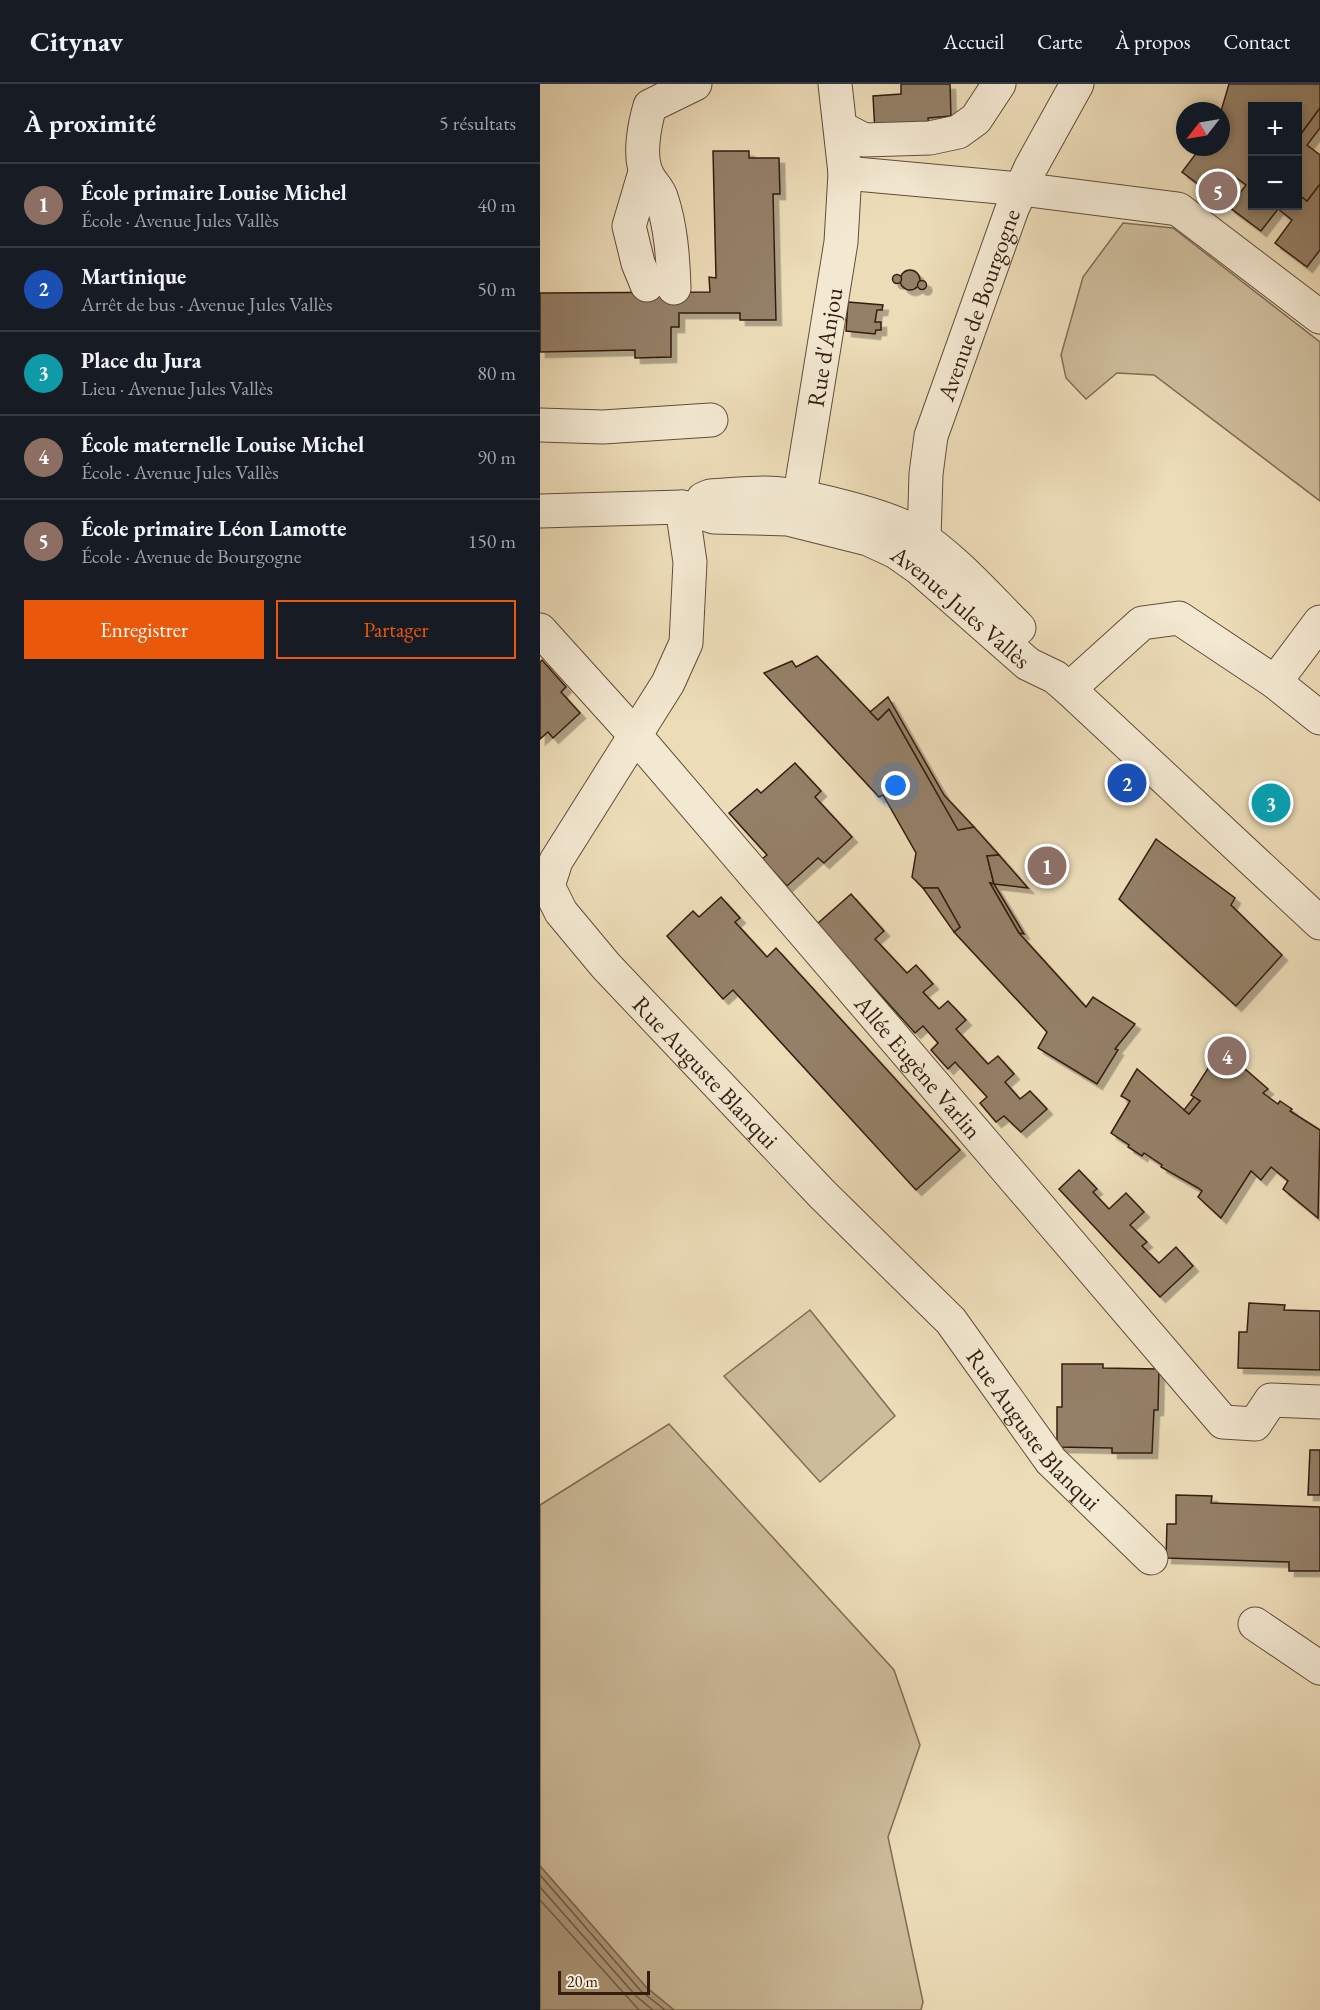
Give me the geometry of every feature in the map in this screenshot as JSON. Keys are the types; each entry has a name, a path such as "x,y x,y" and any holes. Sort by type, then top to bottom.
{"street":[{"path":"661,287 638,263 630,226 645,172 643,130 650,106 695,84"},
{"name":"Rue d'Anjou","path":"798,510 841,242 845,173 842,128 835,84"},
{"path":"842,128 864,140 930,138 958,132 976,119 999,84"},
{"name":"Avenue de Bourgogne","path":"924,539 926,474 931,436 1021,189 1077,84"},
{"path":"845,173 1021,189 1178,209 1320,317"},
{"path":"540,425 603,427 711,420"},
{"path":"540,510 682,507 714,517 798,510 873,527"},
{"name":"Rue Auguste Blanqui","path":"682,507 690,562 686,642 668,683 556,861 548,886 561,912 606,966 813,1185 951,1321 1051,1461 1151,1558"},
{"name":"Avenue Jules Vallès","path":"873,527 924,539 959,567 1035,643 1062,683 1320,923"},
{"name":"Avenue Jules Vallès","path":"873,527 896,552 920,569 1028,664 1062,683"},
{"path":"1062,683 1142,623 1179,618 1275,682 1320,718"},
{"path":"1275,682 1320,622"},
{"name":"Allée Eugène Varlin","path":"540,630 634,734 1223,1422 1255,1424 1271,1400 1320,1402"},
{"path":"1256,1624 1320,1668"}],"shaded area":[{"path":"1123,223 1173,228 1320,342 1320,501 1154,375 1117,373 1086,399 1066,378 1061,355 1083,277"},
{"path":"810,1310 895,1416 820,1482 724,1376"},
{"path":"669,1424 894,1670 920,1745 888,1837 923,2002 921,2010 674,2010 646,1987 540,1866 540,1505"}],"water":[{"path":"540,1866 646,1987 674,2010 540,2010"}],"building":[{"path":"901,84 950,84 951,116 928,118 929,129 875,133 873,96 901,94"},
{"path":"1229,84 1320,84 1320,108 1302,133 1302,102 1248,102 1248,210 1277,210 1261,231 1229,207 1246,185 1231,174 1214,196 1182,172 1194,156 1230,156 1230,102 1224,102"},
{"path":"1320,108 1320,128 1307,145 1320,155 1320,184 1307,201 1302,197 1302,133"},
{"path":"713,151 749,151 749,158 779,158 780,194 773,194 776,320 740,320 740,313 679,313 679,327 671,327 671,357 635,358 635,350 540,352 540,293 710,292 709,277 716,278"},
{"path":"1320,184 1320,250 1307,267 1275,243 1292,220 1279,210 1302,210 1302,197 1307,201"},
{"path":"910,270 917,273 920,280 917,287 910,290 903,287 900,280 903,273"},
{"path":"897,275 901,279 897,283 893,279"},
{"path":"922,281 926,285 922,289 918,285"},
{"path":"848,302 883,305 882,310 877,310 875,322 881,322 881,330 876,330 875,334 846,331"},
{"path":"817,656 878,720 889,709 958,830 974,827 999,855 987,856 994,884 990,883 1019,933 1086,1007 1093,997 1135,1024 1115,1049 1118,1050 1097,1084 1038,1048 1047,1032 954,932 960,927 938,888 923,888 912,877 916,853 883,795 879,797 764,673 792,661 796,667"},
{"path":"542,660 566,687 561,692 580,713 553,738 548,732 540,739 540,662"},
{"path":"888,697 944,795 974,827 958,830 889,709 878,720 870,712"},
{"path":"795,763 821,791 815,797 852,837 824,863 818,858 787,886 762,859 767,855 729,813 757,789 761,793"},
{"path":"1156,839 1235,898 1231,905 1282,955 1236,1006 1119,899"},
{"path":"999,855 1028,888 994,884 987,856"},
{"path":"990,883 994,884 1024,934 1019,933"},
{"path":"923,888 938,888 960,927 954,932"},
{"path":"851,894 884,931 875,939 907,973 916,965 933,984 923,992 939,1009 948,1001 966,1020 956,1029 988,1064 998,1056 1014,1074 1005,1082 1020,1099 1030,1091 1047,1109 1021,1132 1004,1116 996,1122 980,1103 987,1097 955,1062 948,1069 931,1050 938,1043 923,1026 915,1033 817,924"},
{"path":"721,897 740,918 735,922 767,957 776,948 960,1150 916,1190 733,990 723,999 667,936 693,911 699,917"},
{"path":"1228,1054 1268,1089 1263,1093 1278,1104 1280,1101 1292,1109 1290,1111 1320,1130 1318,1218 1283,1189 1288,1181 1271,1167 1261,1180 1251,1171 1221,1218 1198,1197 1202,1191 1161,1167 1162,1165 1144,1153 1142,1156 1111,1133 1130,1101 1121,1096 1137,1069 1189,1114 1200,1101 1191,1095 1212,1062 1218,1066"},
{"path":"1194,1097 1200,1101 1189,1114 1184,1110"},
{"path":"1079,1170 1097,1189 1093,1192 1109,1209 1126,1193 1144,1212 1130,1225 1147,1242 1142,1246 1159,1263 1176,1247 1193,1266 1160,1297 1059,1189"},
{"path":"1249,1303 1285,1305 1284,1310 1320,1311 1320,1370 1238,1368 1239,1332 1247,1332"},
{"path":"1062,1364 1103,1364 1103,1368 1159,1369 1158,1410 1154,1410 1152,1453 1112,1453 1112,1448 1057,1447 1057,1407 1062,1407"},
{"path":"1310,1450 1320,1450 1320,1495 1308,1495"},
{"path":"1176,1495 1212,1496 1211,1503 1320,1507 1320,1571 1289,1571 1289,1562 1166,1558 1167,1524 1176,1524"}],"place":[{"name":"École primaire Léon Lamotte","path":"1218,191"},
{"name":"Martinique","path":"1127,783"},
{"name":"Place du Jura","path":"1271,803"},
{"name":"École primaire Louise Michel","path":"1047,866"},
{"name":"École maternelle Louise Michel","path":"1227,1056"}]}
